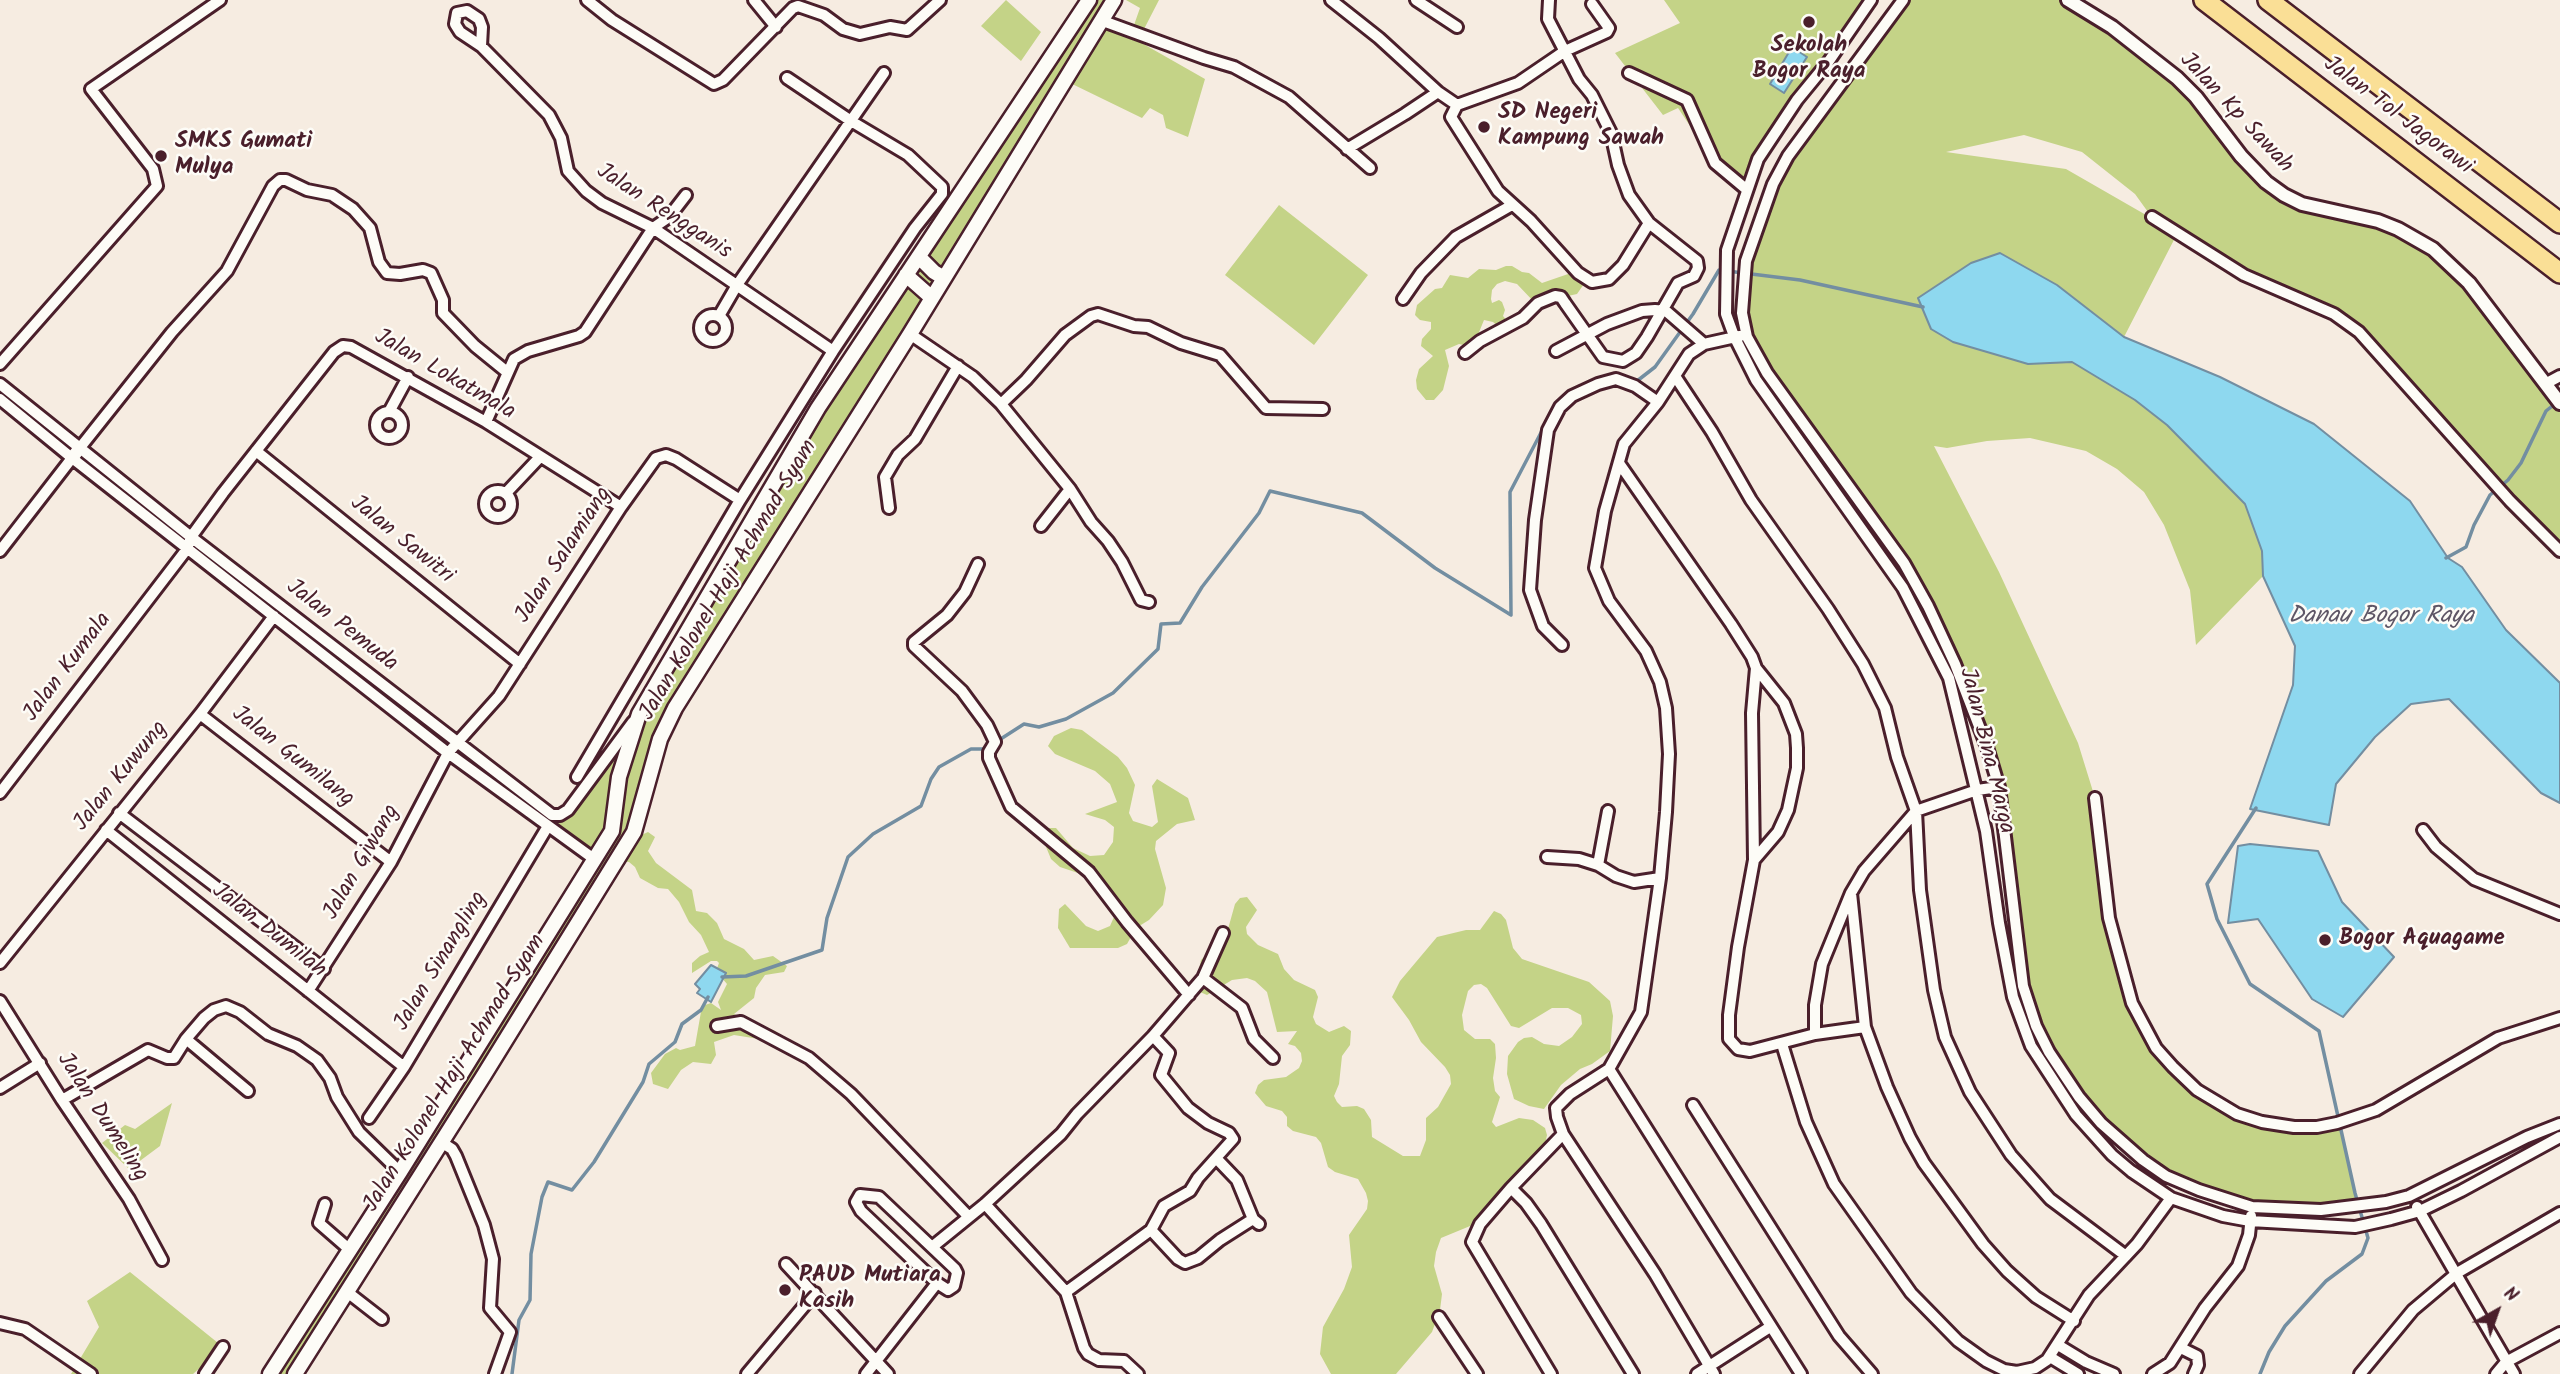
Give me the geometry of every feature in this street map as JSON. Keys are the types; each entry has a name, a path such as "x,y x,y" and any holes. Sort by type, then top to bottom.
{"highway":[{"name":"Jalan Tol Jagorawi","path":"2204,0 2560,273"},
{"name":"Jalan Tol Jagorawi","path":"2268,0 2560,223"}],"main road":[{"name":"Jalan Kolonel Haji Achmad Syam","path":"270,1374 400,1172 612,831 620,777 639,714 818,408 1088,0"},
{"name":"Jalan Kolonel Haji Achmad Syam","path":"295,1374 634,831 660,739 675,708 910,334 1114,0"},
{"path":"919,257 944,278"},
{"path":"906,275 932,298"},
{"path":"512,991 530,1001"}],"street":[{"path":"0,364 157,186 153,169 91,89 220,0"},
{"path":"587,0 612,20 714,84 723,80 798,6 824,15 850,32 860,34 890,27 906,30 940,0"},
{"path":"754,0 776,27"},
{"path":"1331,0 1380,38 1437,92 1457,105"},
{"path":"1416,0 1457,27"},
{"path":"1465,353 1480,341 1523,318 1538,303 1555,296 1561,297 1603,357 1622,361 1636,353 1678,284 1693,276 1698,268 1697,261 1649,223 1629,195 1621,175 1611,133 1548,19 1549,0"},
{"name":"Jalan Bina Marga","path":"1871,0 1829,61 1797,100 1758,159 1727,250 1726,314 1734,336 1763,391 1903,589 1949,678 1977,790 2013,997 2031,1045 2059,1091 2094,1138 2131,1171 2171,1198 2223,1216 2250,1221 2355,1227 2420,1211"},
{"name":"Jalan Bina Marga","path":"1903,0 1788,156 1773,184 1746,261 1742,313 1747,337 1767,373 1897,553 1922,595 1953,658 1974,709 1999,787 2023,986 2036,1026 2048,1050 2079,1097 2101,1123 2143,1160 2166,1176 2252,1207 2321,1210 2386,1202 2409,1196 2560,1124"},
{"name":"Jalan Kp Sawah","path":"2067,0 2112,27 2177,78 2196,97 2241,156 2266,182 2284,195 2302,204 2378,221 2433,249 2476,291 2560,403"},
{"path":"1592,4 1609,28 1607,32 1565,51 1518,83 1457,105 1451,117 1498,191 1531,221 1578,273 1592,282 1609,279 1623,265 1649,223"},
{"path":"1103,21 1234,67 1289,97 1370,168"},
{"name":"Jalan Rengganis","path":"481,46 549,115 561,138 566,164 573,178 602,203 653,228 833,351"},
{"path":"719,316 737,285 884,73"},
{"path":"1629,73 1687,100 1715,163 1746,190"},
{"path":"577,777 740,499 833,351 915,228 942,194 942,187 908,155 850,121 787,78"},
{"path":"1347,149 1437,92"},
{"path":"0,551 164,342 227,271 275,182 286,180 307,190 332,195 353,209 370,228 379,262 385,271 395,274 417,270 431,272 443,300 443,313 481,352 507,372"},
{"path":"486,422 514,359 528,351 579,336 584,332 653,228 669,218 686,195"},
{"path":"1403,299 1421,273 1457,237 1512,205"},
{"path":"2152,217 2244,275 2334,314 2359,332 2510,501 2560,551"},
{"path":"1731,238 1751,248"},
{"path":"1556,351 1633,314 1663,310 1704,344"},
{"path":"1001,404 1065,335 1098,314 1134,326 1148,327 1181,343 1220,355 1266,408 1323,410"},
{"path":"910,334 973,377 1001,404 1070,489 1122,562 1141,600 1149,602"},
{"path":"1711,1370 1655,1274 1563,1133 1556,1108 1570,1094 1609,1069 1641,1012 1660,878 1669,754 1666,708 1660,682 1646,651 1609,601 1595,568 1605,511 1628,436 1658,402 1689,354 1704,344 1734,336 1747,337"},
{"name":"Jalan Lokatmala","path":"172,569 187,549 191,537 256,451 334,352 343,346 351,346 486,422 621,507"},
{"path":"890,508 885,477 898,455 915,439 958,366"},
{"path":"1675,376 1712,432 1751,500 1828,609 1863,664 1885,708 1897,757 1916,811 1920,890 1934,990 1945,1037 1970,1091 2011,1155 2050,1199 2126,1256"},
{"path":"2549,386 2560,376"},
{"path":"389,412 408,377"},
{"path":"1562,645 1543,626 1530,590 1535,520 1548,430 1560,407 1572,396 1616,379 1635,386 1658,402"},
{"name":"Jalan Pemuda","path":"0,384 76,454 187,549 448,753 594,859"},
{"name":"Jalan Pemuda","path":"0,398 191,537 552,814 561,815 568,810 639,714"},
{"name":"Jalan Sawitri","path":"256,451 520,664"},
{"name":"Jalan Salamiang","path":"448,753 499,696 621,507 656,458 666,455 676,458 740,499"},
{"path":"506,493 540,457"},
{"path":"1619,463 1731,624 1756,668 1784,703 1796,734 1795,784 1788,810 1778,832 1754,860"},
{"path":"1041,526 1070,489"},
{"path":"978,564 965,592 947,615 913,644 962,691 987,724 995,742 989,752 989,758 1011,807 1090,872 1127,922 1189,995"},
{"name":"Jalan Kumala","path":"0,793 172,569"},
{"name":"Jalan Kuwung","path":"0,963 200,714 274,616"},
{"path":"1756,668 1752,713 1754,860 1738,947 1728,1039 1738,1049 1750,1051 1815,1034 1865,1027"},
{"name":"Jalan Gumilang","path":"200,714 391,862"},
{"name":"Jalan Giwang","path":"308,991 391,862 448,753"},
{"path":"1815,1034 1815,1004 1822,964 1850,893 1864,871 1916,811 1977,790 1999,787"},
{"path":"2095,798 2109,918 2132,1003 2156,1048 2197,1090 2237,1114 2262,1122 2294,1127 2317,1127 2337,1123 2376,1110 2498,1038 2560,1018"},
{"path":"1598,864 1608,811"},
{"name":"Jalan Dumilah","path":"119,813 324,969"},
{"name":"Jalan Sinangling","path":"369,1118 404,1067 548,826"},
{"name":"Jalan Dumilah","path":"106,830 404,1067"},
{"path":"2423,830 2436,847 2474,879 2560,914"},
{"path":"1547,857 1578,859 1598,864 1616,876 1634,882 1660,878"},
{"path":"1850,893 1865,1027 1887,1087 1924,1163 1983,1244 2007,1271 2036,1297 2074,1321"},
{"path":"932,1247 985,1204 1061,1134 1153,1036 1202,978 1223,933"},
{"path":"1202,978 1242,1008 1254,1039 1273,1058"},
{"name":"Jalan Dumeling","path":"0,1001 129,1199 163,1260"},
{"path":"62,1100 148,1050 174,1058 186,1039 214,1010 226,1006 240,1012 268,1034 307,1052 317,1060 330,1078 337,1097 359,1132 400,1172"},
{"path":"717,1026 741,1022 809,1058 851,1094 968,1216"},
{"path":"1066,1292 1151,1230 1164,1206 1190,1191 1221,1151 1233,1141 1233,1136 1199,1117 1161,1075 1169,1053 1153,1036"},
{"path":"186,1039 248,1091"},
{"path":"1782,1044 1806,1122 1834,1184 1911,1293 1958,1341 2004,1370 2017,1372 2035,1368 2050,1356 2089,1294 2126,1256 2171,1198"},
{"path":"0,1088 40,1063"},
{"path":"1609,1069 1801,1374"},
{"path":"1692,1105 1839,1336 1872,1374"},
{"path":"1551,1374 1472,1242 1480,1224 1563,1133"},
{"path":"2420,1211 2560,1137"},
{"path":"441,1142 452,1149 456,1156 484,1225 493,1259 489,1305 510,1332 495,1374"},
{"path":"1151,1230 1185,1263 1198,1258 1220,1240 1256,1222 1237,1180 1216,1158"},
{"path":"1511,1188 1541,1224 1633,1374"},
{"path":"860,1195 879,1197 957,1273 954,1286 948,1290 937,1283 861,1211 856,1204 856,1198 860,1195"},
{"path":"2409,1196 2457,1273 2514,1374"},
{"path":"325,1203 319,1223 350,1250"},
{"path":"985,1204 1066,1292 1088,1354 1099,1360 1124,1361 1138,1374"},
{"path":"2153,1374 2170,1363 2205,1308 2238,1266 2249,1235 2252,1207"},
{"path":"2360,1374 2413,1310 2457,1273 2560,1213"},
{"path":"786,1264 888,1374"},
{"path":"866,1374 937,1283"},
{"path":"346,1291 382,1319"},
{"path":"747,1374 815,1293"},
{"path":"1439,1317 1476,1374"},
{"path":"0,1323 25,1329 91,1374"},
{"path":"1697,1374 1711,1370 1770,1327"},
{"path":"2496,1374 2506,1362 2560,1332"},
{"path":"2059,1345 2086,1362 2114,1374"},
{"path":"205,1374 223,1347"},
{"path":"2181,1348 2197,1356 2198,1365 2194,1374"},
{"path":"2050,1356 2078,1374"}],"green space":[{"path":"1006,0 1041,32 1021,61 981,26"},
{"path":"1086,0 1114,0 1103,21 1205,79 1188,137 1166,128 1163,115 1150,108 1142,118 1066,81 676,706 637,837 648,832 655,837 648,851 656,863 692,890 696,911 707,913 717,923 724,939 744,949 754,960 773,956 787,966 784,972 765,975 756,988 754,998 734,1014 775,1031 798,1048 802,1059 793,1058 765,1040 734,1035 714,1042 716,1055 711,1064 693,1062 681,1070 668,1089 653,1084 651,1073 665,1054 676,1048 680,1050 695,1046 702,1006 711,1003 721,1010 718,1002 727,984 716,971 719,963 717,961 711,961 692,973 692,963 709,952 701,935 689,922 679,902 668,889 658,888 640,878 635,867 629,862 616,861 294,1374 271,1374 594,860 448,753 0,399 0,384 560,815 639,714 791,456"},
{"path":"1126,0 1159,0 1143,31 1134,25 1140,8"},
{"path":"1664,0 1871,0 1807,87 1746,189 1715,163 1678,108 1663,115 1615,53 1680,23"},
{"path":"1903,0 2068,0 2180,80 2284,195 2398,229 2469,283 2560,403 2560,551 2359,332 2244,275 2177,234 2124,337 2057,285 1971,263 1918,298 1953,342 2028,364 2072,362 2135,400 2167,425 2245,504 2262,551 2263,576 2196,645 2190,590 2164,525 2144,492 2117,469 2086,451 2030,438 1987,441 1947,448 1934,446 1999,572 2078,743 2095,798 2109,918 2132,1003 2156,1048 2197,1090 2262,1122 2339,1122 2358,1204 2252,1207 2166,1176 2117,1140 2048,1050 2023,987 1999,787 1928,606 1768,375 1742,313 1746,261 1773,184","holes":["2024,135 2082,152 2135,194 2153,219 2066,169 1946,152"]},
{"path":"1279,205 1368,275 1314,345 1225,275"},
{"path":"1506,266 1529,273 1542,283 1571,273 1578,274 1586,281 1577,294 1535,303 1517,284 1505,281 1497,284 1492,290 1492,303 1499,300 1502,302 1505,310 1503,316 1509,323 1501,329 1493,322 1484,320 1473,347 1459,344 1445,350 1449,366 1443,390 1434,400 1426,400 1417,389 1416,380 1419,369 1433,356 1421,346 1422,339 1431,329 1431,322 1420,320 1415,315 1417,305 1435,289 1442,288 1450,275 1468,278 1479,269 1496,270"},
{"path":"1071,728 1082,730 1118,757 1127,768 1135,785 1129,813 1133,821 1152,827 1158,822 1152,786 1157,779 1188,798 1195,820 1177,824 1156,841 1155,849 1166,888 1163,905 1149,920 1136,928 1127,944 1118,948 1070,948 1058,928 1059,909 1065,904 1086,926 1098,931 1110,926 1114,917 1111,908 1099,895 1095,883 1087,876 1060,867 1051,859 1044,842 1045,831 1048,828 1056,828 1073,848 1090,856 1104,855 1113,842 1114,827 1105,820 1085,814 1117,802 1110,784 1095,771 1055,754 1048,746 1054,736"},
{"path":"1247,897 1257,910 1246,927 1247,934 1258,945 1278,954 1284,969 1294,980 1315,990 1318,997 1313,1017 1316,1024 1329,1032 1344,1026 1351,1031 1350,1045 1342,1056 1339,1084 1334,1096 1337,1102 1342,1107 1357,1106 1364,1109 1371,1120 1372,1137 1403,1156 1420,1156 1426,1140 1426,1118 1438,1107 1451,1084 1445,1067 1421,1042 1392,997 1400,981 1437,937 1466,930 1480,930 1494,911 1506,920 1513,948 1522,959 1589,982 1610,1001 1613,1016 1610,1051 1580,1069 1561,1085 1544,1109 1514,1099 1507,1074 1508,1056 1524,1038 1532,1037 1544,1044 1559,1046 1572,1037 1582,1024 1581,1015 1568,1008 1552,1008 1519,1028 1511,1026 1487,988 1481,984 1474,985 1468,991 1462,1015 1464,1030 1475,1039 1490,1039 1495,1044 1493,1078 1495,1091 1500,1097 1492,1122 1496,1127 1519,1118 1533,1120 1545,1128 1547,1135 1544,1149 1502,1189 1475,1224 1441,1238 1434,1266 1442,1294 1440,1310 1432,1332 1396,1374 1331,1374 1320,1354 1323,1327 1344,1289 1352,1267 1349,1235 1367,1209 1368,1201 1358,1179 1328,1167 1321,1143 1316,1137 1293,1131 1287,1126 1287,1117 1282,1111 1266,1106 1255,1093 1264,1080 1286,1077 1299,1068 1301,1053 1295,1046 1288,1044 1297,1031 1277,1032 1267,992 1255,981 1247,978 1232,980 1207,995 1200,992 1196,985 1201,960 1219,943 1228,929 1235,904 1240,898"},
{"path":"172,1103 160,1146 129,1169 102,1143 125,1125 135,1129"},
{"path":"130,1272 223,1347 193,1374 71,1374 99,1327 87,1301"}],"water":[{"path":"1792,47 1807,57 1784,93 1770,84"},
{"name":"Danau Bogor Raya","path":"2000,253 2057,285 2124,337 2220,377 2314,424 2410,501 2448,558 2462,567 2506,630 2560,683 2560,803 2541,793 2449,699 2411,704 2375,737 2336,784 2329,825 2250,809 2293,685 2295,646 2263,576 2262,551 2245,504 2167,425 2135,400 2072,362 2028,364 1953,342 1931,329 1918,298 1971,263"},
{"name":"Bogor Aquagame","path":"2250,844 2318,851 2342,902 2394,957 2343,1017 2312,999 2258,919 2228,923 2238,846"},
{"path":"711,965 726,973 711,1002 697,993 700,989 695,984"}],"waterway":[{"path":"1635,381 1655,367 1693,314 1719,270 1800,280 1923,307"},
{"path":"2446,558 2466,547 2490,495 2508,480 2521,463 2546,411 2556,403"},
{"path":"996,742 1024,724 1039,727 1066,719 1113,693 1158,649 1161,624 1180,623 1202,587 1259,513 1270,491 1362,513 1435,568 1511,615 1510,492 1545,425"},
{"path":"722,977 746,976 822,950 827,918 848,857 873,834 921,806 931,779 939,767 971,749 989,746"},
{"path":"2256,808 2207,884 2217,919 2250,984 2319,1031 2355,1193 2368,1238 2362,1254 2326,1281 2285,1326 2269,1352 2260,1374"},
{"path":"512,1374 519,1320 530,1300 531,1254 542,1197 548,1182 572,1190 594,1162 643,1082 649,1064 675,1042 682,1024 701,1010 708,997"}],"place":[{"name":"Sekolah Bogor Raya","path":"1809,22"},
{"name":"SD Negeri Kampung Sawah","path":"1484,127"},
{"name":"SMKS Gumati Mulya","path":"161,156"},
{"name":"Bogor Aquagame","path":"2325,940"},
{"name":"PAUD Mutiara Kasih","path":"785,1290"}]}
